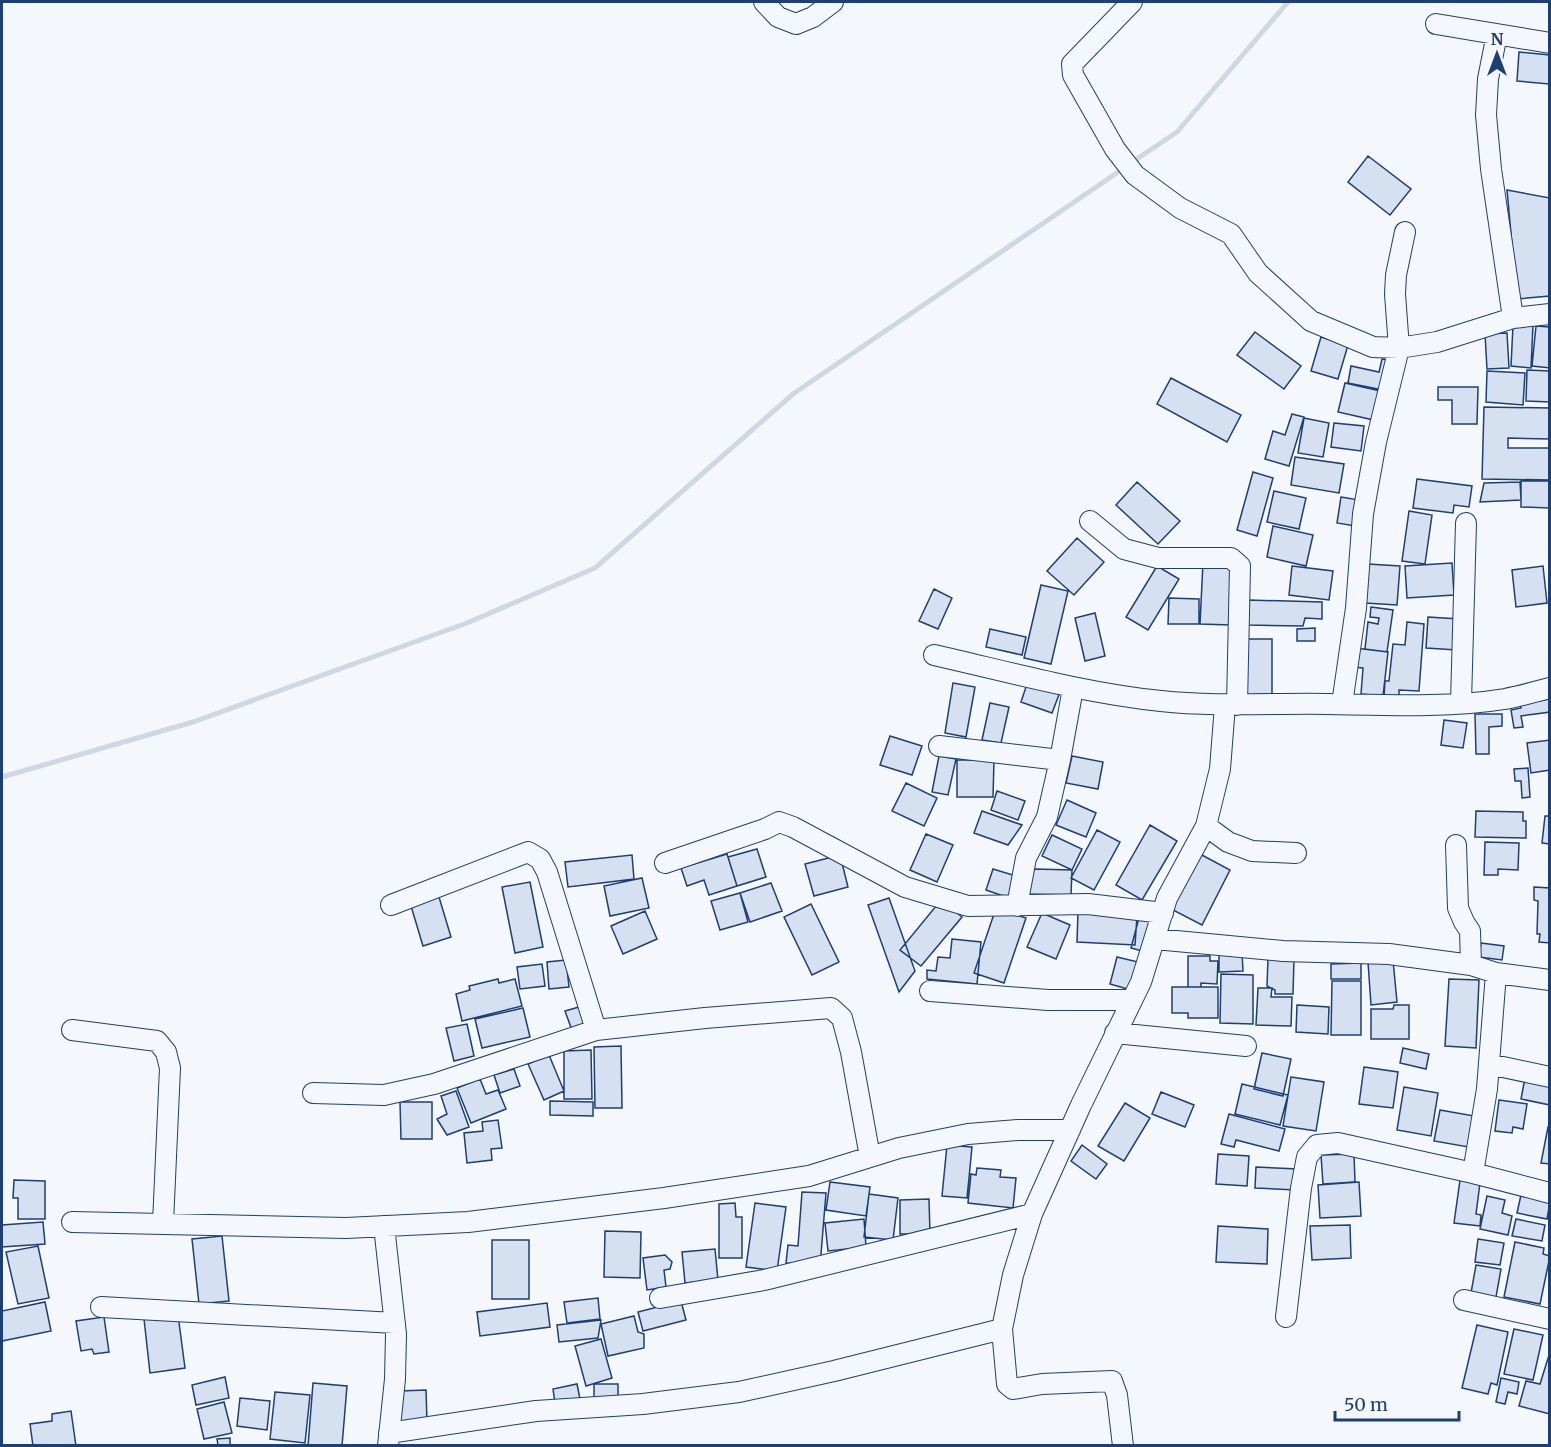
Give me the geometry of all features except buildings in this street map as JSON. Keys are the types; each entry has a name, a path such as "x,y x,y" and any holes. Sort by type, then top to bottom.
{"street":[{"path":"764,2 778,17 796,24 813,17 833,2"},
{"path":"1132,2 1072,64 1073,75 1115,149 1135,175 1180,208 1231,234 1258,273 1311,321 1372,346 1399,348 1437,342 1513,318 1550,314"},
{"path":"1436,24 1550,43"},
{"path":"1497,34 1488,79 1486,115 1491,169 1513,318"},
{"path":"1342,704 1356,608 1363,514 1376,442 1399,348 1395,294 1396,274 1405,232"},
{"path":"1090,521 1124,549 1158,558 1232,558 1240,566 1231,705 1220,769 1206,826 1167,898 1141,982 1115,1033 1032,1214 1013,1275 1002,1329 1007,1384 1013,1389 1042,1384 1112,1381 1117,1395 1123,1446"},
{"path":"1461,702 1466,523"},
{"path":"934,655 1073,688 1161,701 1231,705 1416,705 1505,699 1550,688"},
{"path":"1017,906 1026,858 1047,817 1073,688"},
{"path":"939,746 1060,760"},
{"path":"665,863 765,829 779,822 793,827 905,887 968,906 1088,904 1163,912"},
{"path":"1206,826 1228,842 1252,851 1296,853"},
{"path":"1456,845 1458,908 1470,931 1471,965"},
{"path":"391,905 528,852 540,859 548,872 596,1030"},
{"path":"1155,939 1283,951 1389,954 1471,965 1496,973 1550,980"},
{"path":"1473,1173 1487,1089 1496,973"},
{"path":"930,991 1048,1000 1132,1000"},
{"path":"313,1093 384,1095 434,1084 596,1030 831,1008 842,1018 851,1052 870,1157"},
{"path":"72,1030 157,1041 166,1052 170,1068 163,1223"},
{"path":"1115,1033 1246,1046"},
{"path":"1489,1064 1550,1077"},
{"path":"72,1222 346,1228 468,1222 664,1198 809,1176 899,1148 968,1134 1018,1130 1070,1130"},
{"path":"1286,1317 1301,1188 1307,1157 1317,1145 1338,1143 1550,1193"},
{"path":"660,1298 764,1280 1032,1214"},
{"path":"384,1226 395,1323 395,1379 388,1439 536,1411 644,1404 739,1392 1002,1329"},
{"path":"1464,1300 1550,1319"},
{"path":"101,1307 395,1323"}],"waterway":[{"path":"1131,163 1177,132 1288,2"},
{"path":"2,777 193,722 467,623 595,568 793,394 1124,168"}]}
